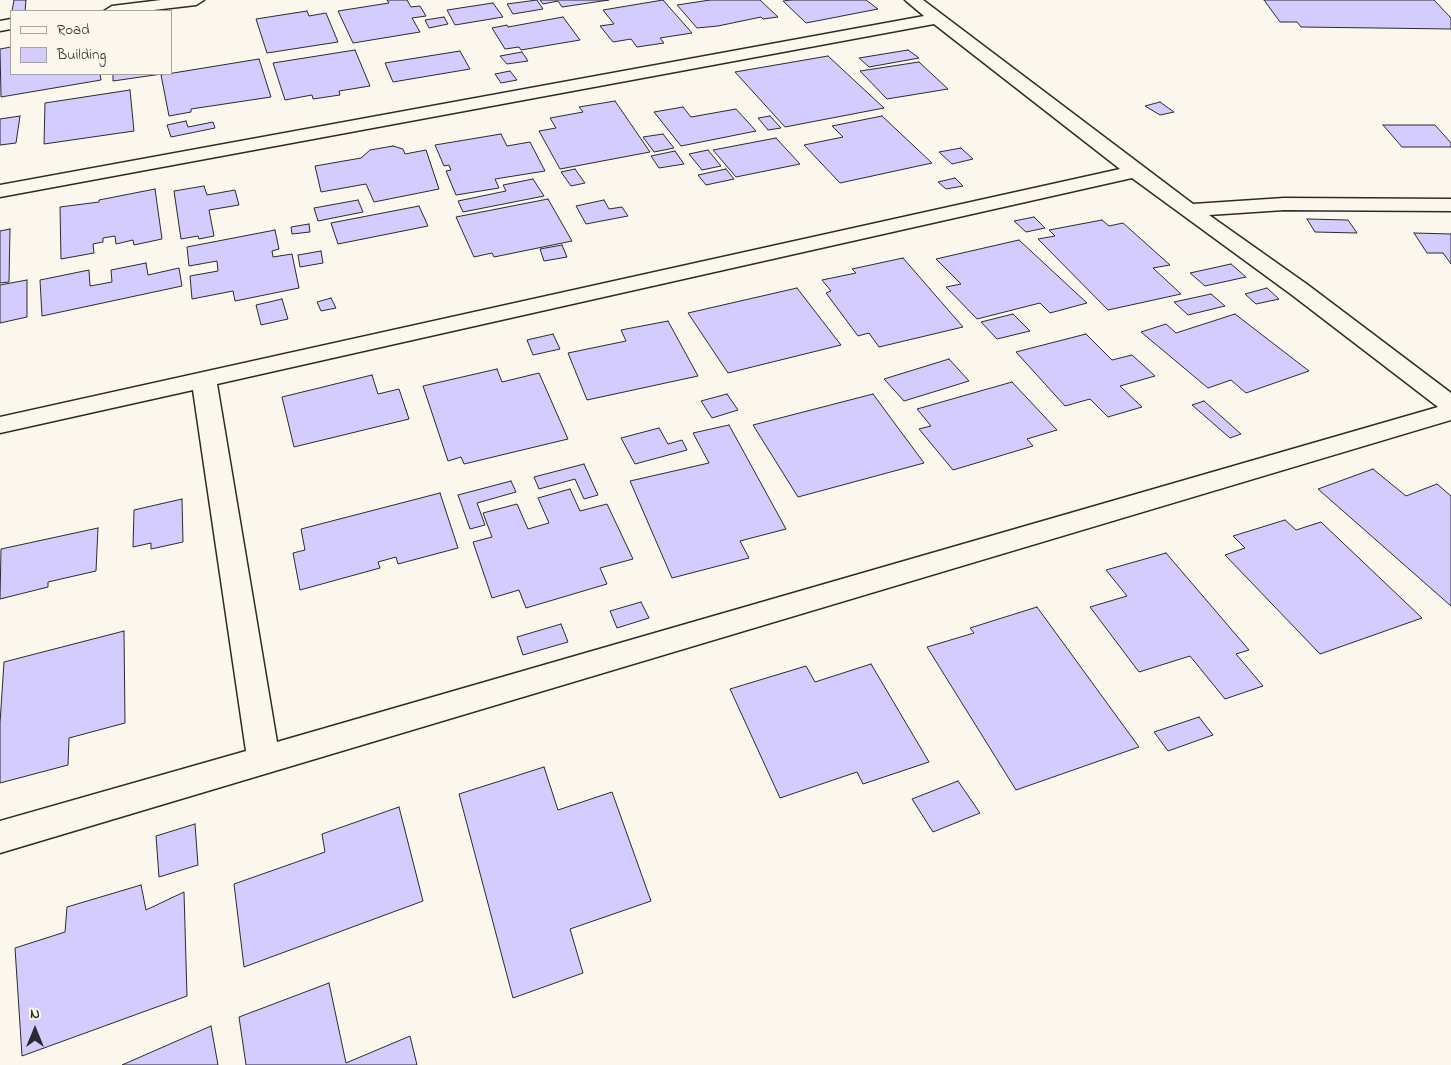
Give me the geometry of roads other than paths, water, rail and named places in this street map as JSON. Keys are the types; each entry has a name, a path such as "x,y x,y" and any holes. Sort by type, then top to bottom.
{"street":[{"path":"120,10 196,0"},
{"path":"913,0 1135,171 1451,405"},
{"path":"0,190 936,19"},
{"path":"0,425 1135,171"},
{"path":"1190,210 1284,204 1451,205"},
{"path":"204,380 264,758"},
{"path":"0,837 264,758 1451,412"}]}
